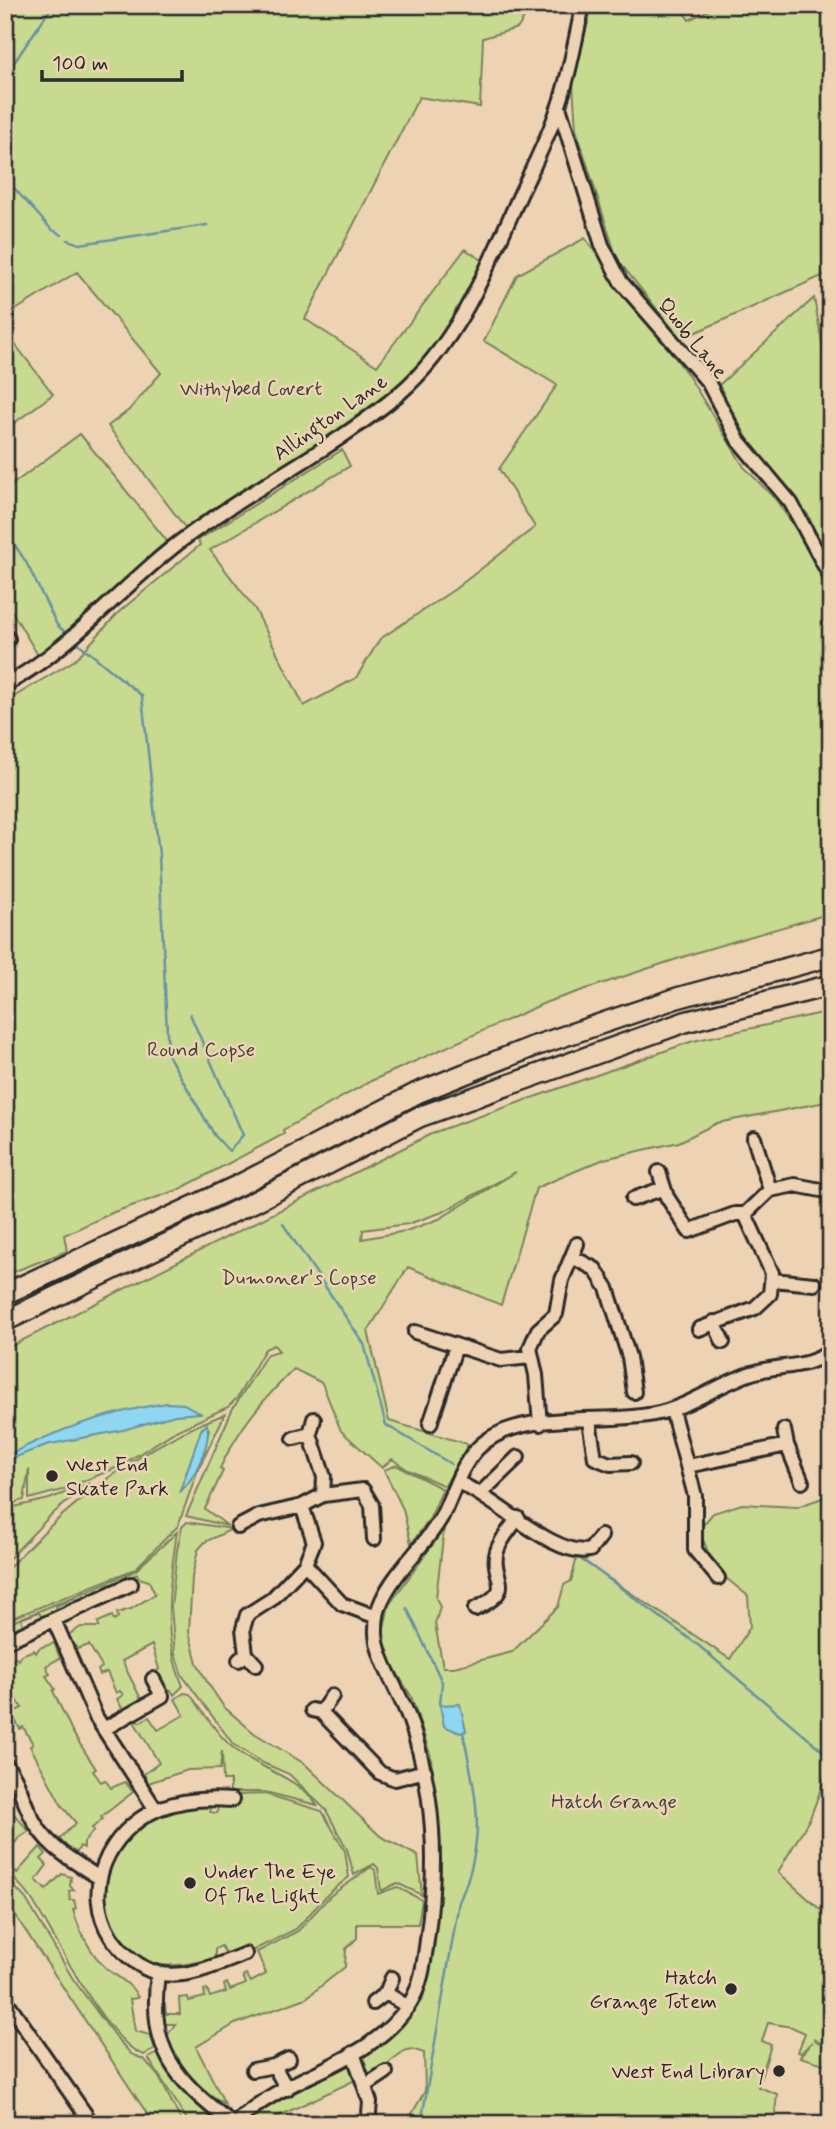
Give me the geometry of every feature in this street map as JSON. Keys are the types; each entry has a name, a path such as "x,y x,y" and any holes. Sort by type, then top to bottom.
{"highway":[{"path":"5,1294 241,1184 417,1093 532,1047 664,1002 831,956"},
{"path":"5,1321 215,1222 419,1117 685,1022 831,985"}],"street":[{"name":"Allington Lane","path":"5,685 32,670 86,626 152,564 190,534 366,419 402,391 432,359 479,287 559,107 583,5"},
{"name":"Quob Lane","path":"559,107 602,245 621,282 708,382 738,440 791,503 831,578"},
{"path":"546,136 569,142"},
{"path":"5,635 8,639 5,640"},
{"path":"754,1138 771,1190"},
{"path":"659,1172 664,1188 689,1231 745,1213 771,1190 796,1185 830,1191"},
{"path":"633,1199 664,1188"},
{"path":"699,1329 759,1306 770,1294 773,1280 745,1213"},
{"path":"540,1424 536,1375 531,1357 535,1334 556,1314 562,1280 574,1258 576,1244"},
{"path":"574,1258 590,1265 603,1279 612,1298 613,1330 626,1349 634,1392"},
{"path":"773,1280 814,1284"},
{"path":"713,1322 723,1342"},
{"path":"415,1332 501,1360 531,1357"},
{"path":"430,1424 456,1346"},
{"path":"158,1973 155,2016 169,2061 189,2086 234,2124 287,2089 353,2053 388,2028 408,2007 418,1990 432,1903 434,1851 425,1771 400,1693 379,1650 375,1632 377,1617 381,1601 442,1516 473,1453 493,1436 517,1426 636,1417 672,1410 751,1373 813,1362 831,1350"},
{"path":"672,1410 696,1507 695,1550 718,1578"},
{"path":"314,1419 310,1434 324,1476 323,1495"},
{"path":"589,1420 595,1458 610,1464 631,1463"},
{"path":"784,1430 802,1482"},
{"path":"295,1438 310,1434"},
{"path":"688,1466 787,1445"},
{"path":"481,1493 518,1457"},
{"path":"457,1482 481,1493 548,1540 577,1552 590,1550 601,1536"},
{"path":"242,1520 302,1506 323,1495 369,1487 374,1539"},
{"path":"256,1665 243,1657 243,1629 247,1615 272,1600 305,1564 314,1542 302,1506"},
{"path":"475,1609 507,1588 498,1548 518,1518"},
{"path":"305,1564 342,1604 377,1617"},
{"path":"5,1642 131,1584"},
{"path":"54,1620 84,1693 156,1811"},
{"path":"104,1729 162,1696 153,1679"},
{"path":"332,1696 316,1711 380,1773 395,1779 425,1771"},
{"path":"5,1764 32,1818 50,1843 68,1860 98,1877"},
{"path":"232,1800 182,1802 156,1811 121,1839 98,1877 97,1903 105,1927 126,1954 158,1973 205,1969 245,1954"},
{"path":"373,2003 386,1993 392,1978"},
{"path":"386,1993 408,2007"},
{"path":"5,1998 92,2124"},
{"path":"353,2053 370,2102 368,2124"},
{"path":"253,2070 274,2066 289,2059"},
{"path":"274,2066 287,2089"},
{"path":"365,2086 386,2072"}],"green space":[{"name":"Withybed Covert","path":"5,5 532,5 518,28 483,38 480,107 419,97 305,319 377,366 465,249 485,262 430,354 364,417 190,534 108,426 129,410 161,373 77,272 9,314 5,310"},
{"path":"592,5 679,5 689,20 718,5 831,5 831,272 681,339 617,259 576,129 573,84"},
{"name":"Round Copse","path":"585,238 688,375 744,467 776,500 812,553 831,591 831,913 701,951 547,1002 371,1081 283,1130 284,1134 178,1190 114,1212 64,1235 67,1251 5,1275 5,702 75,660 120,611 200,545 198,540 342,450 350,466 210,550 255,609 304,706 356,678 380,639 455,589 535,527 499,469 557,385 484,341 517,275"},
{"path":"814,298 831,390 831,567 808,515 759,459 718,386"},
{"path":"5,331 53,394 5,430"},
{"path":"80,434 167,541 39,657 5,600 5,490"},
{"name":"Dumoner's Copse","path":"831,1011 831,1101 717,1123 679,1142 604,1159 536,1188 501,1305 408,1267 368,1331 389,1421 468,1444 445,1486 408,1470 392,1459 382,1468 341,1431 322,1383 294,1369 252,1415 235,1439 220,1468 223,1471 205,1509 228,1526 186,1516 232,1410 267,1354 279,1351 274,1345 265,1349 237,1398 228,1407 176,1431 118,1467 62,1490 29,1499 29,1469 24,1500 5,1505 5,1349 435,1132 693,1041","holes":["516,1172 439,1219 406,1231 362,1239 363,1230 408,1224 443,1212"]},
{"path":"225,1414 197,1472 178,1526 135,1569 5,1621 5,1572 28,1547 106,1480 134,1460 194,1427","holes":["202,1428 209,1429 195,1471 180,1491"]},
{"path":"396,1465 443,1489 430,1518 411,1544 403,1509 384,1470"},
{"path":"90,1483 50,1516 5,1563 5,1509 49,1499"},
{"name":"Hatch Grange","path":"831,1495 831,1762 810,1818 778,1872 831,1919 831,2048 813,2039 831,2050 831,2066 800,2057 812,2042 801,2053 798,2052 805,2033 792,2027 768,2023 762,2041 771,2045 758,2087 777,2094 774,2124 406,2124 425,2091 424,2053 412,2049 404,2051 383,2067 262,2124 244,2124 253,2114 320,2080 386,2034 423,1999 440,1896 431,1757 411,1696 386,1655 383,1633 389,1605 444,1529 436,1598 440,1607 435,1624 443,1667 454,1667 512,1652 558,1607 564,1585 571,1581 577,1557 730,1659 750,1627 748,1596 715,1569 699,1530 713,1513 742,1504 797,1507"},
{"path":"187,1522 232,1529 205,1542 198,1550 192,1577 189,1632 197,1663 207,1682 224,1707 254,1733 305,1764 380,1836 418,1856 422,1895 397,1883 381,1891 378,1868 374,1864 354,1875 347,1849 326,1810 289,1774 263,1763 233,1744 182,1675 175,1654 171,1607 177,1550 182,1527"},
{"path":"177,1532 171,1572 169,1629 176,1667 183,1686 174,1695 171,1690 166,1692 160,1676 154,1674 159,1669 152,1645 122,1661 141,1699 123,1710 117,1699 123,1695 120,1691 116,1693 107,1672 100,1675 98,1670 102,1667 89,1645 77,1649 68,1635 81,1627 99,1627 98,1622 112,1616 114,1620 118,1617 117,1613 131,1609 155,1594 149,1581 139,1578 137,1574 119,1582 117,1587 91,1597 89,1591 83,1593 86,1601 78,1604 75,1598 69,1600 69,1608 66,1602 56,1606 58,1613 42,1619 39,1612 21,1619 24,1627 5,1635 5,1625 135,1571"},
{"path":"54,1643 60,1658 46,1666 50,1674 46,1676 55,1689 53,1691 73,1733 96,1769 93,1771 101,1782 105,1780 111,1788 125,1782 133,1792 101,1817 103,1819 92,1828 94,1830 84,1842 84,1848 80,1846 75,1855 59,1839 76,1823 62,1806 30,1746 33,1744 11,1713 22,1708 17,1700 5,1702 5,1663 16,1657 18,1660 21,1655 34,1650 36,1653 39,1648"},
{"path":"184,1693 190,1694 214,1728 231,1746 298,1786 317,1805 265,1792 230,1792 230,1780 223,1780 222,1751 220,1769 188,1770 148,1783 144,1774 159,1763 133,1720 140,1722 149,1717 158,1730 184,1715 175,1699"},
{"path":"5,1794 13,1813 29,1831 5,1854"},
{"path":"265,1794 322,1811 345,1851 349,1877 328,1894 296,1929 250,1952 246,1945 226,1954 221,1946 215,1949 215,1958 188,1964 162,1965 140,1957 130,1949 111,1923 105,1888 116,1853 127,1838 141,1825 163,1813 210,1805 210,1812 217,1813 218,1804 236,1806 237,1795"},
{"path":"40,1847 46,1854 41,1859 47,1865 36,1880 46,1890 62,1874 71,1877 70,1886 74,1890 69,1891 70,1900 74,1900 76,1908 73,1910 86,1940 100,1962 136,1993 138,1998 130,1999 135,2031 150,2035 155,2049 144,2055 129,2046 114,2031 82,1985 31,1898 5,1870 5,1861 17,1873"},
{"path":"371,1867 375,1870 378,1894 397,1887 422,1900 418,1924 357,1924 357,1938 346,1949 345,1967 306,1998 235,2024 196,2047 225,2104 215,2098 197,2084 177,2058 166,2037 175,2024 163,2024 161,2002 165,2003 166,2014 180,2014 179,1998 188,1997 189,2001 205,1997 204,1990 207,1989 210,1997 226,1992 224,1985 227,1983 230,1990 246,1984 243,1976 246,1974 251,1982 266,1974 257,1952 298,1931 330,1896"},
{"path":"5,1876 26,1899 73,1979 114,2035 131,2054 145,2060 159,2077 183,2124 154,2124 5,1900"},
{"path":"160,2052 224,2124 190,2124 148,2058"}],"water":[{"path":"167,1403 184,1404 200,1413 175,1415 123,1430 46,1445 14,1458 7,1456 45,1437 85,1422"},
{"path":"207,1424 207,1441 201,1461 180,1492 201,1430"},
{"path":"460,1704 466,1731 460,1733 444,1726 440,1705"}],"waterway":[{"path":"5,76 53,5"},
{"path":"5,178 51,229 62,235"},
{"path":"68,240 80,244 207,225"},
{"path":"5,530 26,562 57,625 65,632"},
{"path":"78,643 142,696 159,855 168,1055 215,1136 229,1151 243,1135 190,1014"},
{"path":"283,1224 364,1344 386,1425 451,1464"},
{"path":"579,1557 698,1645 831,1758"},
{"path":"407,1608 442,1682 440,1705"},
{"path":"421,2124 459,1902 474,1857 477,1817 463,1732"}],"place":[{"name":"West End Skate Park","path":"52,1476"},
{"name":"Under The Eye Of The Light","path":"190,1883"},
{"name":"Hatch Grange Totem","path":"731,1989"},
{"name":"West End Library","path":"779,2071"}]}
